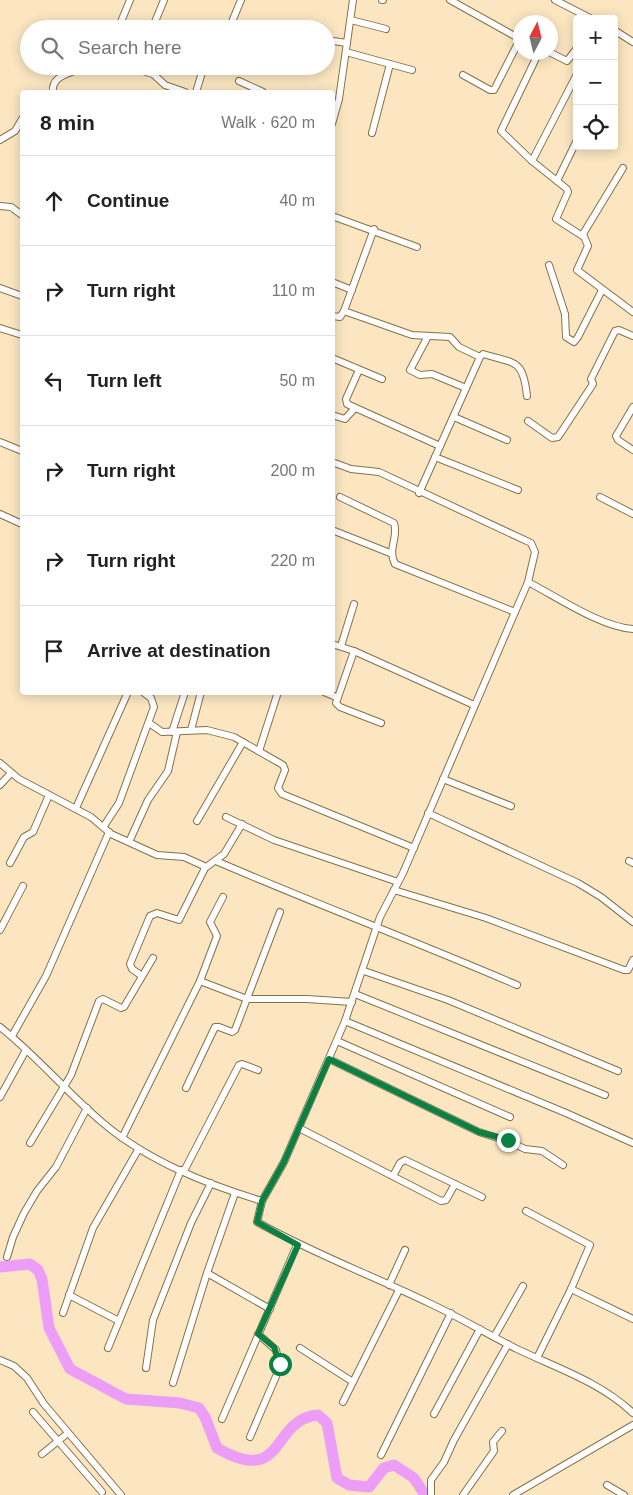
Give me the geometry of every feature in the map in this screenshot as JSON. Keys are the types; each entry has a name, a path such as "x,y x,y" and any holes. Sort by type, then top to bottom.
{"street":[{"path":"122,20 130,0"},
{"path":"156,20 164,0"},
{"path":"232,20 241,0"},
{"path":"335,111 353,0"},
{"path":"450,0 513,35"},
{"path":"555,0 584,15"},
{"path":"351,20 386,29"},
{"path":"618,33 633,42"},
{"path":"335,42 347,44"},
{"path":"346,52 412,70"},
{"path":"463,74 490,90 494,90 513,53"},
{"path":"558,57 567,61 573,53"},
{"path":"535,60 501,132 568,192 556,216 556,220 584,238"},
{"path":"372,133 390,64"},
{"path":"53,90 52,86 55,80 66,75"},
{"path":"154,75 165,85 179,90"},
{"path":"197,90 201,75"},
{"path":"239,81 259,90"},
{"path":"532,161 573,82"},
{"path":"0,140 15,131 20,122"},
{"path":"557,181 573,148"},
{"path":"623,168 583,234 588,246 578,272 633,312"},
{"path":"0,206 11,207 20,214"},
{"path":"335,217 417,247"},
{"path":"335,316 340,317 344,312 374,230"},
{"path":"549,265 565,314 566,337 570,341 574,342 578,337 602,290"},
{"path":"335,283 352,290"},
{"path":"0,288 20,295"},
{"path":"344,312 402,332 427,338 452,338 459,347 480,357"},
{"path":"0,328 20,335"},
{"path":"528,421 552,438 558,437 592,384 591,378 615,331 619,330 633,336"},
{"path":"427,338 410,370 420,375 432,374 466,388"},
{"path":"419,493 483,354 518,366 525,380 527,396"},
{"path":"335,359 382,379"},
{"path":"359,370 346,402 355,408 440,446"},
{"path":"633,407 616,436 618,440 633,450"},
{"path":"335,416 345,419 355,408"},
{"path":"454,417 507,440"},
{"path":"0,442 20,450"},
{"path":"435,456 518,490"},
{"path":"335,463 352,469 379,472 419,493 531,544 535,552 528,582 414,848 376,929 364,971 337,1041 284,1162 262,1201 257,1222 298,1245 451,1313 508,1344 568,1371 600,1388 633,1413"},
{"path":"600,497 633,514"},
{"path":"340,498 394,523 395,530 390,554 395,564 399,567 515,612"},
{"path":"0,514 20,523"},
{"path":"335,531 390,554"},
{"path":"528,582 616,626 633,629"},
{"path":"341,646 354,604"},
{"path":"335,645 354,651 474,706"},
{"path":"354,651 336,697 337,705 381,722"},
{"path":"76,808 127,695"},
{"path":"104,826 119,803 149,723 154,702 146,695"},
{"path":"130,842 148,800 168,771 174,732 184,695"},
{"path":"191,730 200,695"},
{"path":"259,751 277,695"},
{"path":"331,695 336,697"},
{"path":"149,723 162,732 191,730 221,733 243,742 284,766 278,788 282,794 414,848"},
{"path":"197,821 243,742"},
{"path":"0,763 11,773 76,808 104,826 109,832 158,856 184,857 205,868"},
{"path":"0,785 11,773"},
{"path":"443,779 511,806"},
{"path":"10,863 24,837 33,832 49,795"},
{"path":"428,813 578,884 601,897 633,922"},
{"path":"226,817 274,840 398,882"},
{"path":"142,976 132,969 130,964 150,916 156,913 180,920 205,868 224,854 242,824"},
{"path":"12,1036 46,976 109,832"},
{"path":"216,860 376,929 413,940 517,985"},
{"path":"0,930 22,886"},
{"path":"394,890 486,918 624,970 628,970 633,960"},
{"path":"122,1138 200,981 217,936 210,922 223,897"},
{"path":"186,1088 214,1029 219,1027 234,1032 280,912"},
{"path":"30,1143 65,1088 83,1047 99,1001 103,999 122,1008 152,958"},
{"path":"364,971 448,1000 618,1071"},
{"path":"200,981 247,999 307,999 352,1002"},
{"path":"355,994 605,1095"},
{"path":"345,1021 633,1143"},
{"path":"0,1027 12,1036 87,1108 138,1150 211,1183 262,1201"},
{"path":"337,1041 510,1117"},
{"path":"0,1097 26,1050"},
{"path":"329,1059 479,1132 508,1140 525,1149 542,1151 563,1165"},
{"path":"108,1348 182,1170 238,1064 258,1070"},
{"path":"7,1257 13,1237 24,1213 37,1191 56,1168 87,1108"},
{"path":"299,1128 441,1202 446,1200 455,1184"},
{"path":"63,1313 94,1228 138,1150"},
{"path":"393,1176 400,1163 406,1160 482,1197"},
{"path":"146,1368 153,1320 191,1223 211,1183"},
{"path":"174,1383 207,1273 235,1192"},
{"path":"526,1211 590,1244 572,1289 537,1358"},
{"path":"222,1419 298,1245"},
{"path":"388,1285 405,1250"},
{"path":"207,1273 270,1308"},
{"path":"494,1337 523,1286"},
{"path":"572,1289 633,1320"},
{"path":"343,1402 399,1290"},
{"path":"69,1296 119,1321"},
{"path":"381,1454 451,1313"},
{"path":"434,1414 480,1329"},
{"path":"250,1437 280,1367 276,1350 258,1334"},
{"path":"431,1495 431,1480 444,1462 508,1344"},
{"path":"300,1348 353,1382"},
{"path":"0,1360 21,1371 68,1433 121,1495"},
{"path":"33,1412 102,1492"},
{"path":"513,1495 633,1425"},
{"path":"463,1495 494,1451 493,1442 502,1431"},
{"path":"42,1454 68,1433"},
{"path":"607,1485 624,1495"}],"waterway":[{"path":"0,1267 30,1264 38,1270 42,1279 49,1328 70,1369 126,1399 180,1403 199,1408 205,1417 217,1448 239,1458 255,1460 267,1456 292,1427 303,1419 318,1415 327,1423 337,1478 349,1485 369,1487 384,1468 394,1465 414,1478 425,1495"}],"route":[{"path":"280,1364 274,1347 258,1334 298,1245 257,1222 262,1201 284,1162 329,1059 479,1132 508,1140"}]}
